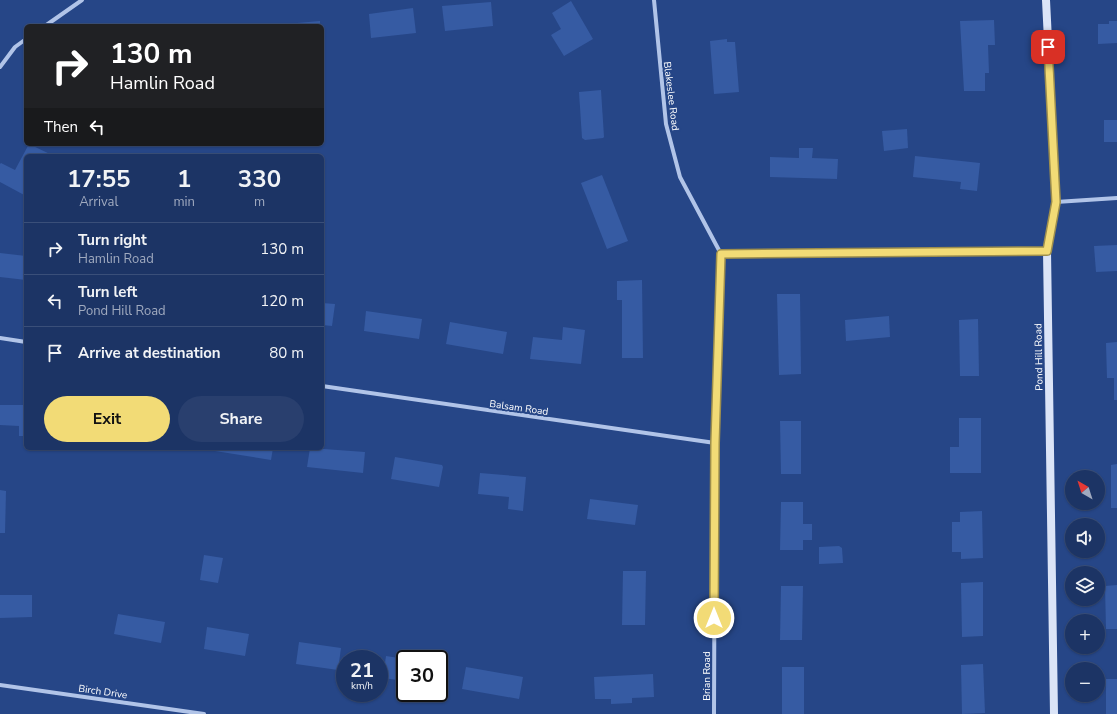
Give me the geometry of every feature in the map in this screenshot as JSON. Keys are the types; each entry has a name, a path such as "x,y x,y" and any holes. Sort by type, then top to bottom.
{"main road":[{"name":"Pond Hill Road","path":"1046,0 1056,202 1047,251 1054,714"}],"street":[{"path":"48,24 82,0"},
{"name":"Blakeslee Road","path":"654,0 666,124 680,176 721,254"},
{"path":"0,67 15,47 24,40"},
{"path":"1056,202 1117,198"},
{"path":"721,254 1047,251"},
{"name":"Brian Road","path":"714,714 715,443 721,254"},
{"path":"0,338 24,342"},
{"name":"Balsam Road","path":"324,386 715,443"},
{"name":"Birch Drive","path":"0,685 204,714"}],"building":[{"path":"571,1 593,39 564,56 551,35 561,29 552,13"},
{"path":"491,2 493,26 445,31 442,6"},
{"path":"413,8 416,33 371,38 369,14"},
{"path":"994,20 995,45 988,45 989,73 985,73 985,91 964,91 960,21"},
{"path":"320,21 320,24 286,24"},
{"path":"1109,21 1117,21 1117,43 1098,44 1098,24 1109,24"},
{"path":"727,39 727,42 735,42 739,92 714,94 710,41"},
{"path":"601,90 604,137 585,140 582,138 579,92"},
{"path":"1104,120 1117,120 1117,142 1104,142"},
{"path":"907,129 908,148 884,151 882,131"},
{"path":"28,146 33,146 50,154 24,154 24,195 0,182 1,163 15,170"},
{"path":"799,148 813,148 812,158 838,159 837,179 770,177 770,157 799,158"},
{"path":"915,156 980,163 977,191 960,189 961,182 913,177"},
{"path":"602,175 628,241 607,249 581,183"},
{"path":"1117,245 1117,271 1096,272 1094,246"},
{"path":"0,253 24,256 24,280 0,277"},
{"path":"642,280 643,358 622,358 622,300 617,300 617,281"},
{"path":"777,294 800,294 801,374 779,375"},
{"path":"324,303 335,304 332,326 324,325"},
{"path":"366,311 422,319 419,339 364,331"},
{"path":"889,316 890,337 846,341 845,320"},
{"path":"978,319 979,376 960,376 959,320"},
{"path":"450,322 507,332 503,354 446,344"},
{"path":"563,327 585,330 581,364 530,359 533,337 562,340"},
{"path":"1117,342 1117,400 1114,400 1114,378 1107,378 1106,343"},
{"path":"0,405 24,405 24,436 19,436 19,426 0,425"},
{"path":"959,418 981,418 981,473 950,473 950,447 959,447"},
{"path":"780,421 801,421 801,474 781,474"},
{"path":"324,449 365,452 363,473 307,467 310,450"},
{"path":"215,450 273,450 271,460"},
{"path":"395,457 442,465 443,467 439,487 391,479"},
{"path":"1117,464 1117,508 1111,508 1111,465"},
{"path":"480,473 526,477 523,511 508,509 509,497 478,494"},
{"path":"0,490 6,491 5,533 0,533"},
{"path":"590,499 638,505 635,525 587,519"},
{"path":"781,502 803,502 803,524 812,524 812,540 803,540 803,550 780,550"},
{"path":"982,511 983,558 961,559 961,552 952,552 952,522 960,522 960,512"},
{"path":"839,546 842,548 843,563 819,564 819,547"},
{"path":"204,555 223,558 218,583 200,580"},
{"path":"623,571 646,571 645,625 622,625"},
{"path":"983,582 983,636 962,637 961,583"},
{"path":"1117,585 1117,629 1106,629 1105,586"},
{"path":"781,586 803,586 802,640 780,640"},
{"path":"0,595 32,595 32,617 0,618"},
{"path":"118,614 165,622 161,643 114,634"},
{"path":"207,627 249,634 245,656 204,649"},
{"path":"299,642 341,648 341,650 336,650 336,670 296,664"},
{"path":"388,656 396,658 396,680 388,679"},
{"path":"983,664 985,713 962,714 961,665"},
{"path":"466,667 523,677 519,699 462,689"},
{"path":"782,667 804,667 804,714 782,714"},
{"path":"653,674 654,697 632,698 632,703 611,704 611,699 595,699 594,677"},
{"path":"1106,679 1117,679 1117,714 1106,714"}],"route":[{"path":"714,618 715,443 721,254 1047,251 1056,202 1048,47"}]}
